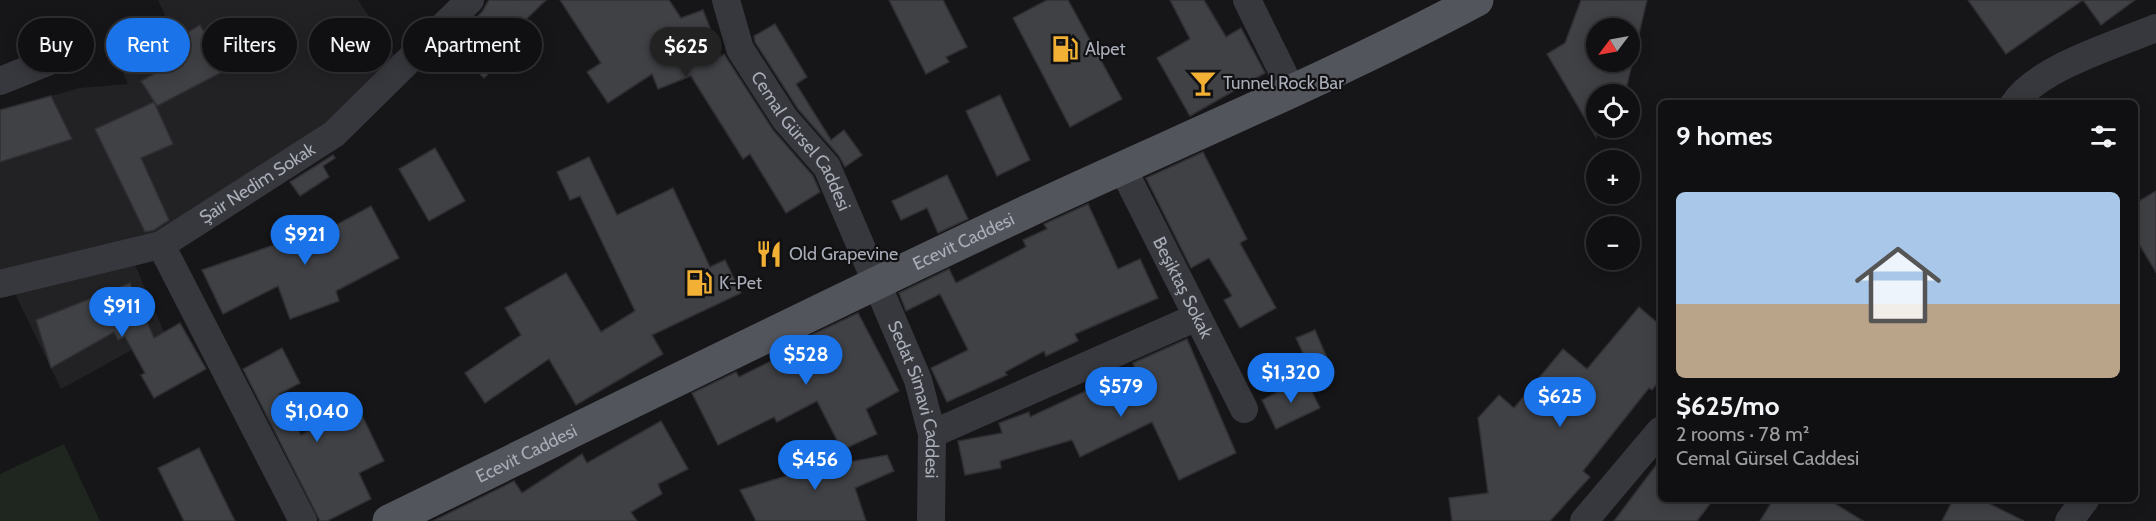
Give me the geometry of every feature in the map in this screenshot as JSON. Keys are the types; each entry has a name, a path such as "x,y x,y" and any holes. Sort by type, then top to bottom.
{"main road":[{"name":"Ecevit Caddesi","path":"389,521 878,282 1122,167 1293,93 1478,0"}],"street":[{"name":"Şair Nedim Sokak","path":"0,284 161,244 334,134 470,0"},
{"name":"Cemal Gürsel Caddesi","path":"726,0 740,49 785,119 827,167 878,282"},
{"path":"1247,0 1293,93"},
{"path":"2018,100 2034,82 2081,58 2156,28"},
{"path":"0,81 22,72"},
{"name":"Beşiktaş Sokak","path":"1122,167 1244,409"},
{"path":"161,244 303,521"},
{"name":"Sedat Simavi Caddesi","path":"878,282 918,380 932,434 931,521"},
{"path":"932,434 1197,316"},
{"path":"1584,521 1658,432"},
{"path":"2069,521 2083,502"}],"shaded area":[{"path":"158,0 358,0 370,18 309,18 309,72 390,72 334,134 161,245 126,244 164,332 61,389 7,277 0,279 0,110 80,88 128,84 122,72 190,72 190,18 160,18 165,15"},
{"path":"391,50 399,62 391,71"},
{"path":"64,444 100,521 0,521 0,474"}],"building":[{"path":"489,0 546,0 527,18 476,18"},
{"path":"560,0 669,0 681,18 703,10 721,56 724,54 773,130 813,176 820,192 786,213 750,154 743,159 691,76 658,89 652,74 608,103 587,72 601,63"},
{"path":"889,0 943,0 967,47 946,57 949,62 926,74"},
{"path":"1047,0 1068,0 1122,99 1070,127 1013,18"},
{"path":"1170,0 1204,0 1226,37 1241,28 1265,73 1190,116 1157,58 1190,39"},
{"path":"1581,0 1647,0 1640,30 1640,18 1586,18 1586,72 1630,72 1627,84 1586,84 1586,120 1547,54 1565,43"},
{"path":"1968,0 2083,0 2006,54"},
{"path":"2083,0 2135,0 2101,25"},
{"path":"775,24 807,77 796,84 831,140 844,130 862,155 845,167 839,156 798,109 755,42 754,36"},
{"path":"200,25 202,28 202,72 222,72 157,106 141,81 158,72 190,72 190,31"},
{"path":"478,72 490,72 484,78"},
{"path":"1000,95 1030,160 997,176 966,111"},
{"path":"51,96 72,139 0,162 0,110"},
{"path":"154,102 173,144 141,158 169,220 154,230 145,232 95,129"},
{"path":"435,148 465,201 429,221 399,169"},
{"path":"1203,152 1247,239 1240,243 1276,308 1240,328 1224,300 1232,296 1209,258 1191,268 1146,178"},
{"path":"333,155 335,158 323,166 329,177 300,196 290,182"},
{"path":"589,157 617,215 673,188 710,267 725,260 741,293 652,335 663,354 576,405 549,359 485,403 465,373 521,335 505,308 566,273 601,332 635,311 580,196 570,200 557,172"},
{"path":"947,175 968,219 938,233 927,208 901,220 892,201"},
{"path":"2156,191 2156,272 2138,243 2138,202"},
{"path":"1088,204 1118,269 1140,259 1158,298 1075,334 1078,341 1046,356 1044,351 1005,372 1007,375 947,402 931,368 968,350 940,294 906,311 899,293 949,269 956,283 1026,247 1023,240 1047,229 1044,224"},
{"path":"371,206 399,258 336,291 339,301 290,319 278,286 223,314 202,270 314,231 316,236"},
{"path":"130,283 154,338 180,323 206,369 154,398 141,375 145,373 125,337 118,340 114,332 51,368 36,320"},
{"path":"1639,307 1658,323 1658,382 1652,390 1649,388 1583,471 1590,477 1550,521 1452,521 1449,498 1488,493 1478,418 1499,395 1514,408 1563,349 1587,369"},
{"path":"858,313 899,391 866,409 877,434 842,450 817,401 777,422 774,417 718,445 692,393 736,372 739,377 791,351 788,346"},
{"path":"1315,330 1327,358 1309,366 1296,338"},
{"path":"1187,339 1236,453 1179,480 1152,422 1080,457 1072,440 1000,461 1001,468 965,475 958,441 1002,433 999,423 1029,412 1030,417 1135,368 1133,363"},
{"path":"282,348 300,383 279,394 301,435 358,407 384,461 359,473 371,499 327,521 320,521 243,369"},
{"path":"1305,378 1320,408 1276,429 1262,400"},
{"path":"661,421 688,469 658,484 662,494 631,512 637,521 433,521 514,481 522,493 582,454 587,463"},
{"path":"199,448 235,521 184,521 158,468"},
{"path":"810,449 816,468 887,455 894,471 855,488 866,521 756,521 740,490 793,474 786,459"},
{"path":"1658,463 1658,502 1711,502 1697,521 1614,521"},
{"path":"1772,502 1832,502 1863,521 1760,521"},
{"path":"1952,502 1986,502 2024,521 1942,521"}],"place":[{"name":"Alpet","path":"1065,49"},
{"name":"Tunnel Rock Bar","path":"1203,83"},
{"name":"Old Grapevine","path":"769,254"},
{"name":"K-Pet","path":"699,283"}]}
